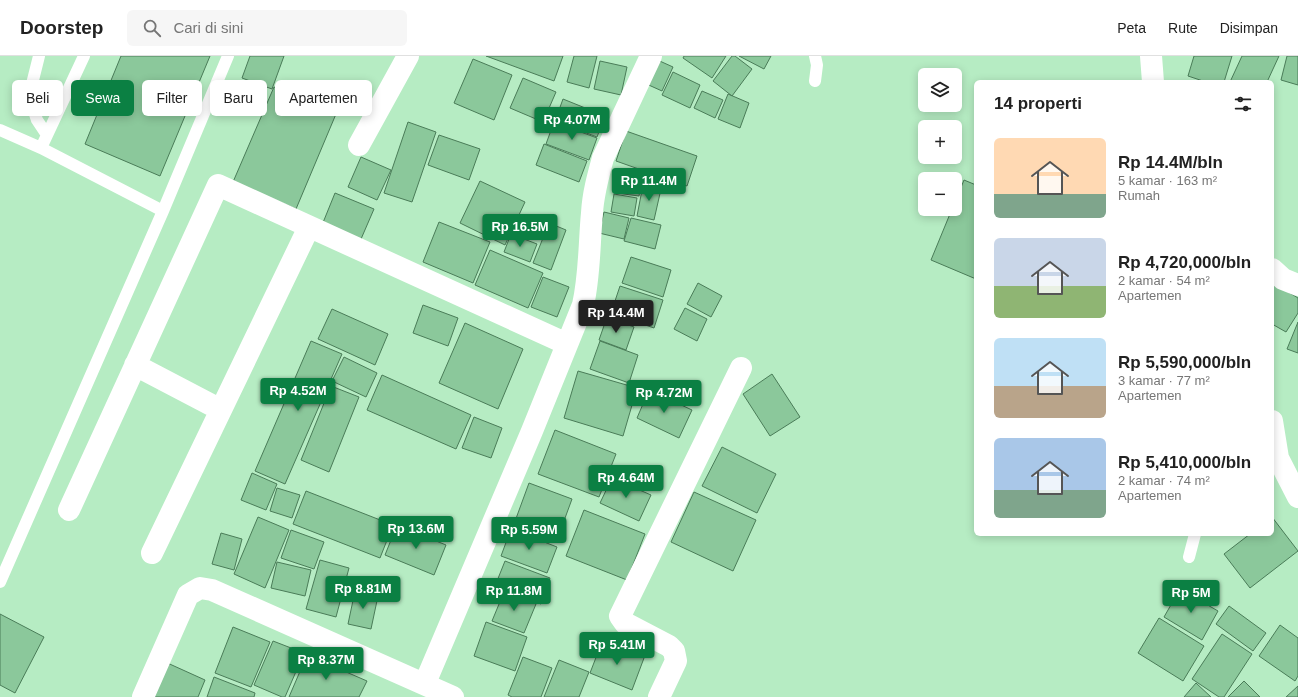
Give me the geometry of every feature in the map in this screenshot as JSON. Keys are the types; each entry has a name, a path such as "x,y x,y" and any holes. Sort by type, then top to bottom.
{"street":[{"path":"358,144 408,56"},
{"path":"424,683 532,431 583,305 587,286 592,211 603,158 651,56"},
{"path":"1151,56 1153,80"},
{"path":"69,510 218,185 567,344"},
{"path":"152,553 308,227"},
{"path":"1274,271 1283,279 1298,285"},
{"path":"135,365 221,410"},
{"path":"659,697 676,661 674,651 669,646 625,623 620,616 741,368"},
{"path":"1274,446 1275,459 1298,497"},
{"path":"143,697 188,596 200,588 212,590 453,697"}],"lane":[{"path":"39,56 29,96 37,120 47,134"},
{"path":"41,148 84,56"},
{"path":"0,582 163,212 228,56"},
{"path":"815,56 817,65 815,81"},
{"path":"0,130 41,148 163,212"},
{"path":"1189,557 1194,536"}],"building":[{"path":"121,56 210,56 200,80 142,80 142,116 185,116 160,176 85,144 96,116 134,116 134,80 111,80"},
{"path":"250,56 284,56 272,89 267,87 267,80 247,80 242,78"},
{"path":"486,56 563,56 554,81"},
{"path":"574,56 597,56 589,88 567,82"},
{"path":"684,56 726,56 712,78 683,58"},
{"path":"732,56 735,56 752,69 732,96 713,81"},
{"path":"739,56 771,56 764,69"},
{"path":"1194,56 1232,56 1225,80 1200,80 1188,76"},
{"path":"1242,56 1279,56 1268,80 1231,80"},
{"path":"1287,56 1298,56 1298,85 1281,80"},
{"path":"653,58 673,67 662,91 642,82"},
{"path":"473,59 512,75 494,120 454,103"},
{"path":"600,61 627,67 621,95 594,89"},
{"path":"673,72 700,85 690,108 662,95"},
{"path":"523,78 556,92 543,122 510,108"},
{"path":"274,87 275,116 335,116 296,209 233,182 261,116 267,116 267,103"},
{"path":"702,91 723,100 715,118 694,108"},
{"path":"728,94 749,103 740,128 718,119"},
{"path":"563,99 605,116 597,137 555,121"},
{"path":"408,122 436,132 412,202 384,193"},
{"path":"554,122 597,138 589,160 546,144"},
{"path":"626,131 697,156 687,186 616,161"},
{"path":"439,135 480,149 469,180 428,165"},
{"path":"544,144 587,161 579,182 536,165"},
{"path":"361,157 391,170 377,200 348,187"},
{"path":"620,169 643,172 639,196 616,193"},
{"path":"964,180 974,184 974,278 931,260 949,216 962,216 962,185"},
{"path":"480,181 525,202 505,245 460,223"},
{"path":"643,185 661,189 654,220 637,216"},
{"path":"335,193 374,209 358,246 320,230"},
{"path":"614,194 637,198 634,216 611,212"},
{"path":"604,212 629,218 624,239 599,233"},
{"path":"631,218 661,225 655,249 624,241"},
{"path":"439,222 490,242 473,283 423,262"},
{"path":"549,223 566,230 551,270 533,263"},
{"path":"511,234 537,244 530,262 504,252"},
{"path":"490,250 543,273 528,308 475,285"},
{"path":"631,257 671,270 663,297 622,283"},
{"path":"543,277 569,287 557,317 531,307"},
{"path":"698,283 722,296 711,317 687,304"},
{"path":"1274,283 1298,298 1298,313 1286,332 1274,325"},
{"path":"620,286 663,300 654,328 611,313"},
{"path":"423,305 458,318 448,346 413,333"},
{"path":"685,308 707,319 697,341 674,329"},
{"path":"332,309 388,334 375,365 318,339"},
{"path":"607,317 634,327 626,350 599,340"},
{"path":"1298,322 1298,353 1287,349"},
{"path":"465,323 523,349 498,409 439,383"},
{"path":"311,341 342,354 285,484 255,471"},
{"path":"600,341 638,355 629,383 590,369"},
{"path":"344,357 377,373 366,397 332,381"},
{"path":"578,371 637,388 623,436 564,418"},
{"path":"772,374 800,417 770,436 743,394"},
{"path":"382,375 471,415 456,449 367,410"},
{"path":"331,386 359,397 329,472 301,460"},
{"path":"649,390 692,410 679,438 637,418"},
{"path":"474,417 502,428 491,458 462,448"},
{"path":"555,430 616,454 599,497 538,474"},
{"path":"722,447 776,474 757,513 702,486"},
{"path":"252,473 277,484 266,510 241,500"},
{"path":"612,478 651,495 639,521 600,503"},
{"path":"529,483 572,499 557,540 514,524"},
{"path":"277,488 300,495 292,518 270,511"},
{"path":"306,491 393,525 380,558 293,524"},
{"path":"694,492 756,520 733,571 671,542"},
{"path":"584,510 645,534 627,580 566,556"},
{"path":"258,517 289,530 265,588 234,574"},
{"path":"1274,520 1298,551 1250,588 1224,554 1247,536 1274,536"},
{"path":"397,525 446,545 434,575 385,555"},
{"path":"511,529 557,547 547,573 501,556"},
{"path":"291,530 324,542 314,569 281,558"},
{"path":"221,533 242,539 234,570 212,564"},
{"path":"320,560 349,568 336,617 306,609"},
{"path":"505,561 550,578 541,604 495,586"},
{"path":"277,562 311,570 305,596 271,588"},
{"path":"1180,589 1218,611 1202,640 1164,617"},
{"path":"355,591 378,596 371,629 348,624"},
{"path":"504,592 536,604 524,633 492,621"},
{"path":"1229,606 1266,633 1253,651 1216,624"},
{"path":"0,614 44,637 15,693 0,685"},
{"path":"1159,618 1204,646 1183,681 1138,653"},
{"path":"486,622 527,637 515,671 474,656"},
{"path":"1280,625 1298,638 1298,676 1295,681 1259,656"},
{"path":"233,627 270,642 251,687 215,673"},
{"path":"1222,634 1252,654 1224,697 1219,697 1192,679"},
{"path":"273,641 304,653 285,697 254,685"},
{"path":"602,642 644,658 632,690 590,673"},
{"path":"307,655 367,681 359,697 289,697"},
{"path":"523,657 552,668 541,697 512,697 508,695"},
{"path":"559,660 589,672 579,697 544,697"},
{"path":"163,661 205,680 198,697 146,697"},
{"path":"214,677 255,693 254,697 207,697"},
{"path":"1244,681 1260,697 1228,697"},
{"path":"1196,683 1211,697 1184,697"},
{"path":"1298,686 1298,697 1286,697"}]}
